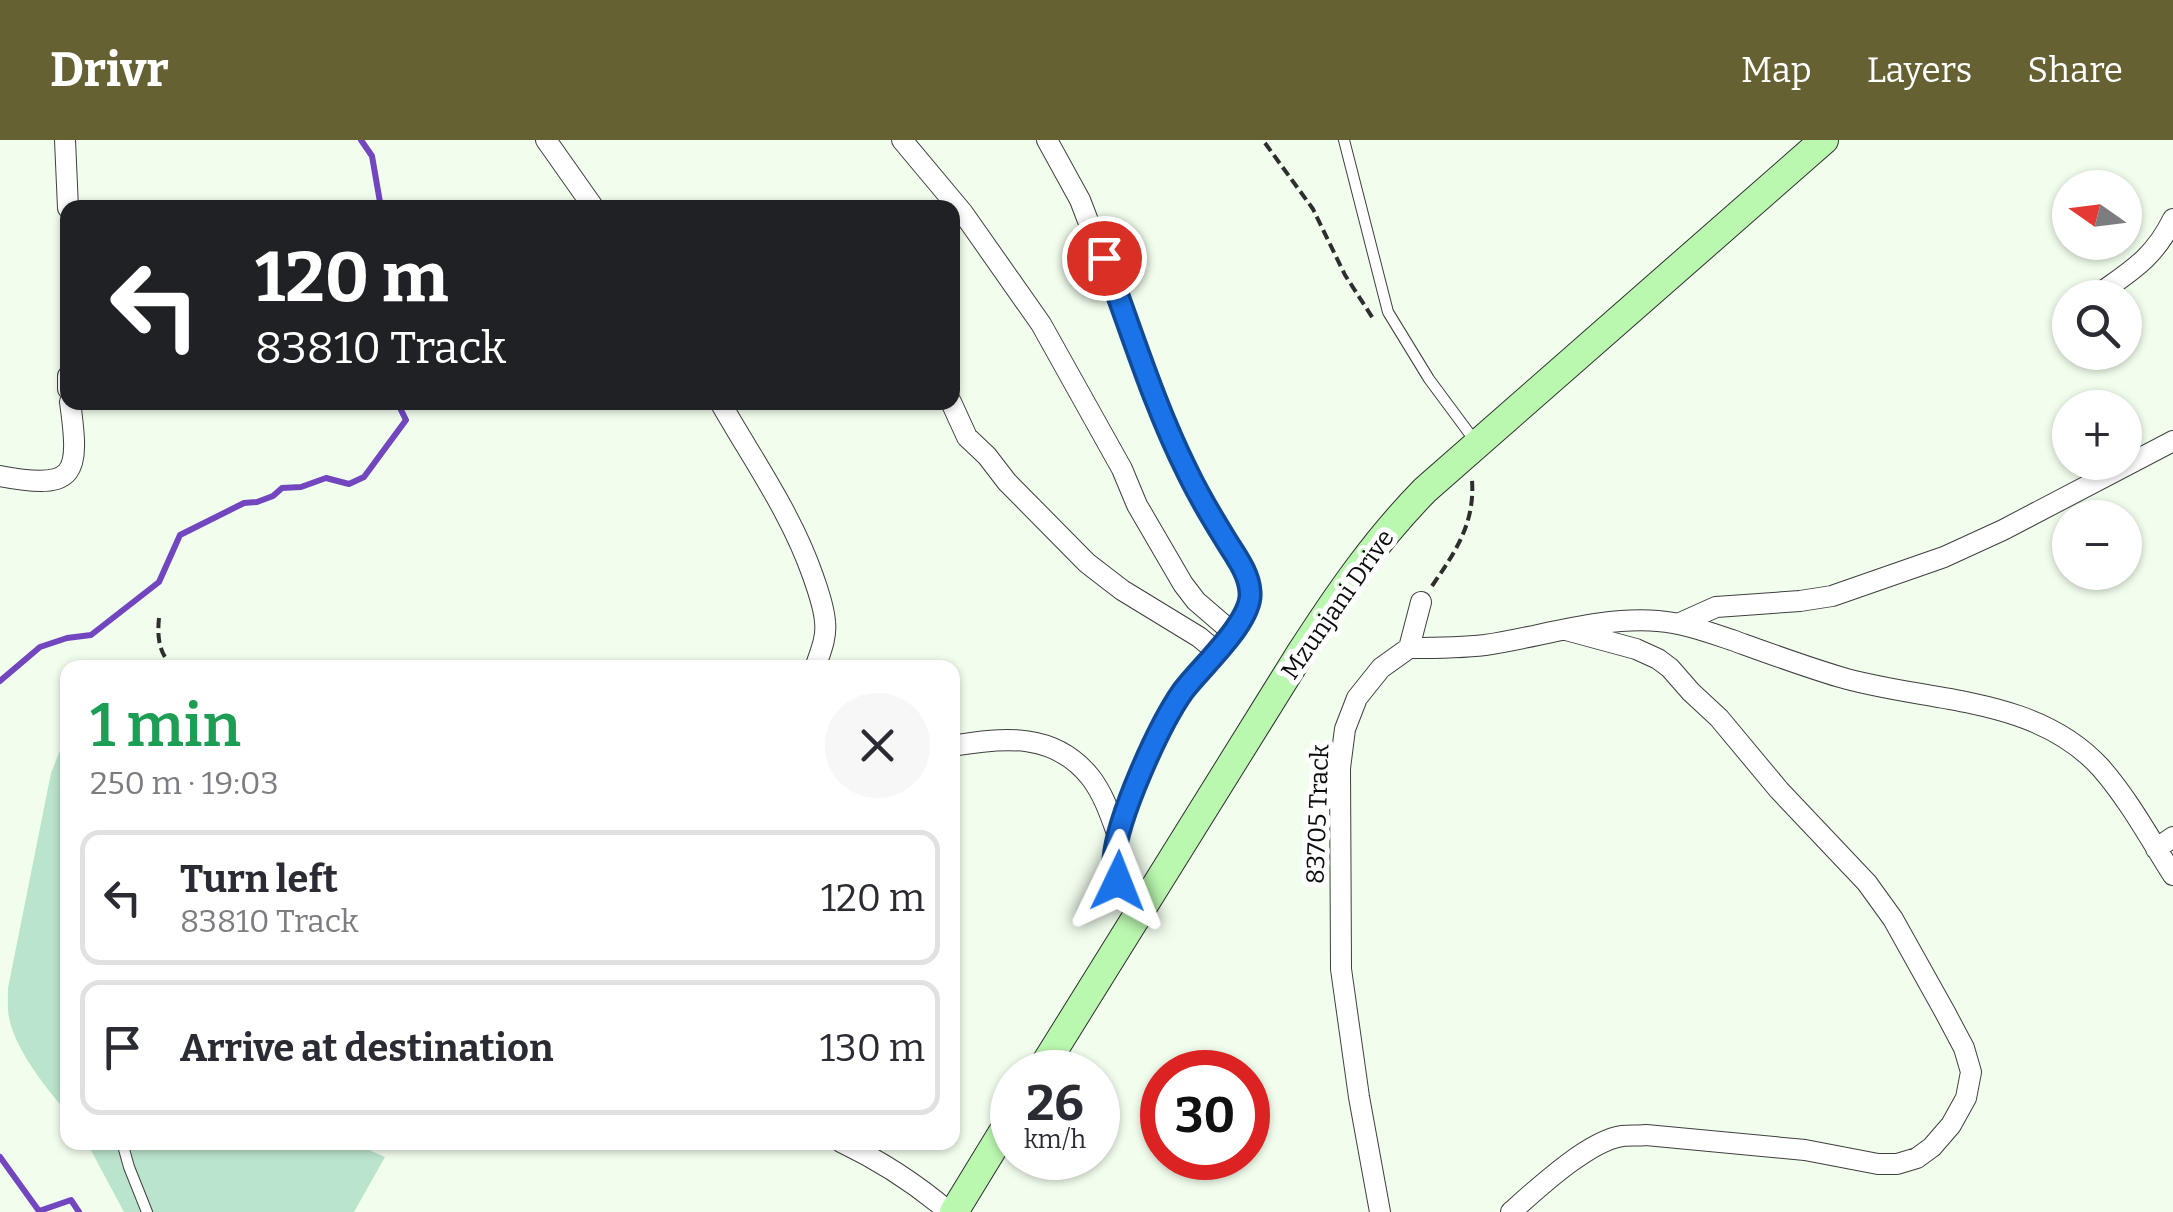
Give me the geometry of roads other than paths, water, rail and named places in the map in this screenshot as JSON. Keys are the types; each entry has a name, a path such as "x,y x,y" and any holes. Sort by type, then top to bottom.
{"main road":[{"name":"Mzunjani Drive","path":"1054,1050 1300,654 1358,566 1405,510 1824,140"},
{"path":"951,1212 990,1151"}],"street":[{"path":"65,140 68,200"},
{"path":"546,140 588,200"},
{"path":"902,140 953,200"},
{"path":"1047,140 1080,200 1185,468 1248,580 1251,593 1250,602 1232,632 1182,693 1164,724 1136,784 1118,836 1114,858 1118,881 1143,908"},
{"path":"960,208 1040,324 1183,584 1196,601 1232,632"},
{"path":"2118,280 2149,258 2173,219"},
{"path":"0,476 34,483 63,478 75,460 71,410"},
{"path":"725,410 790,523 822,600 826,625 818,660"},
{"path":"955,410 967,437 1087,563 1216,651"},
{"path":"1678,624 1716,607 1832,596 1944,558 2173,441"},
{"path":"1421,602 1409,648 1487,644 1634,620 1658,620 1858,682 2011,712 2044,724 2102,770 2165,843 2173,876"},
{"path":"1511,1212 1572,1162 1620,1136 1791,1149 1878,1164 1917,1158 1951,1125 1966,1098 1971,1072 1964,1048 1884,907 1720,718 1658,659 1566,630"},
{"name":"83705 Track","path":"1380,1212 1341,969 1340,768 1345,729 1357,698 1381,668 1409,648"},
{"path":"960,745 1011,738 1070,758 1092,779 1118,836"},
{"path":"858,1150 905,1177 951,1212"}],"lane":[{"path":"1344,140 1388,312 1471,450"},
{"path":"124,1150 147,1212"}],"waterway":[{"path":"361,140 372,156 380,200"},
{"path":"0,681 40,647 91,635 159,582 180,535 244,503 273,496 282,488 301,487 326,478 349,484 364,477 406,420 401,410"},
{"path":"0,1157 39,1211 71,1200 79,1212"}]}
